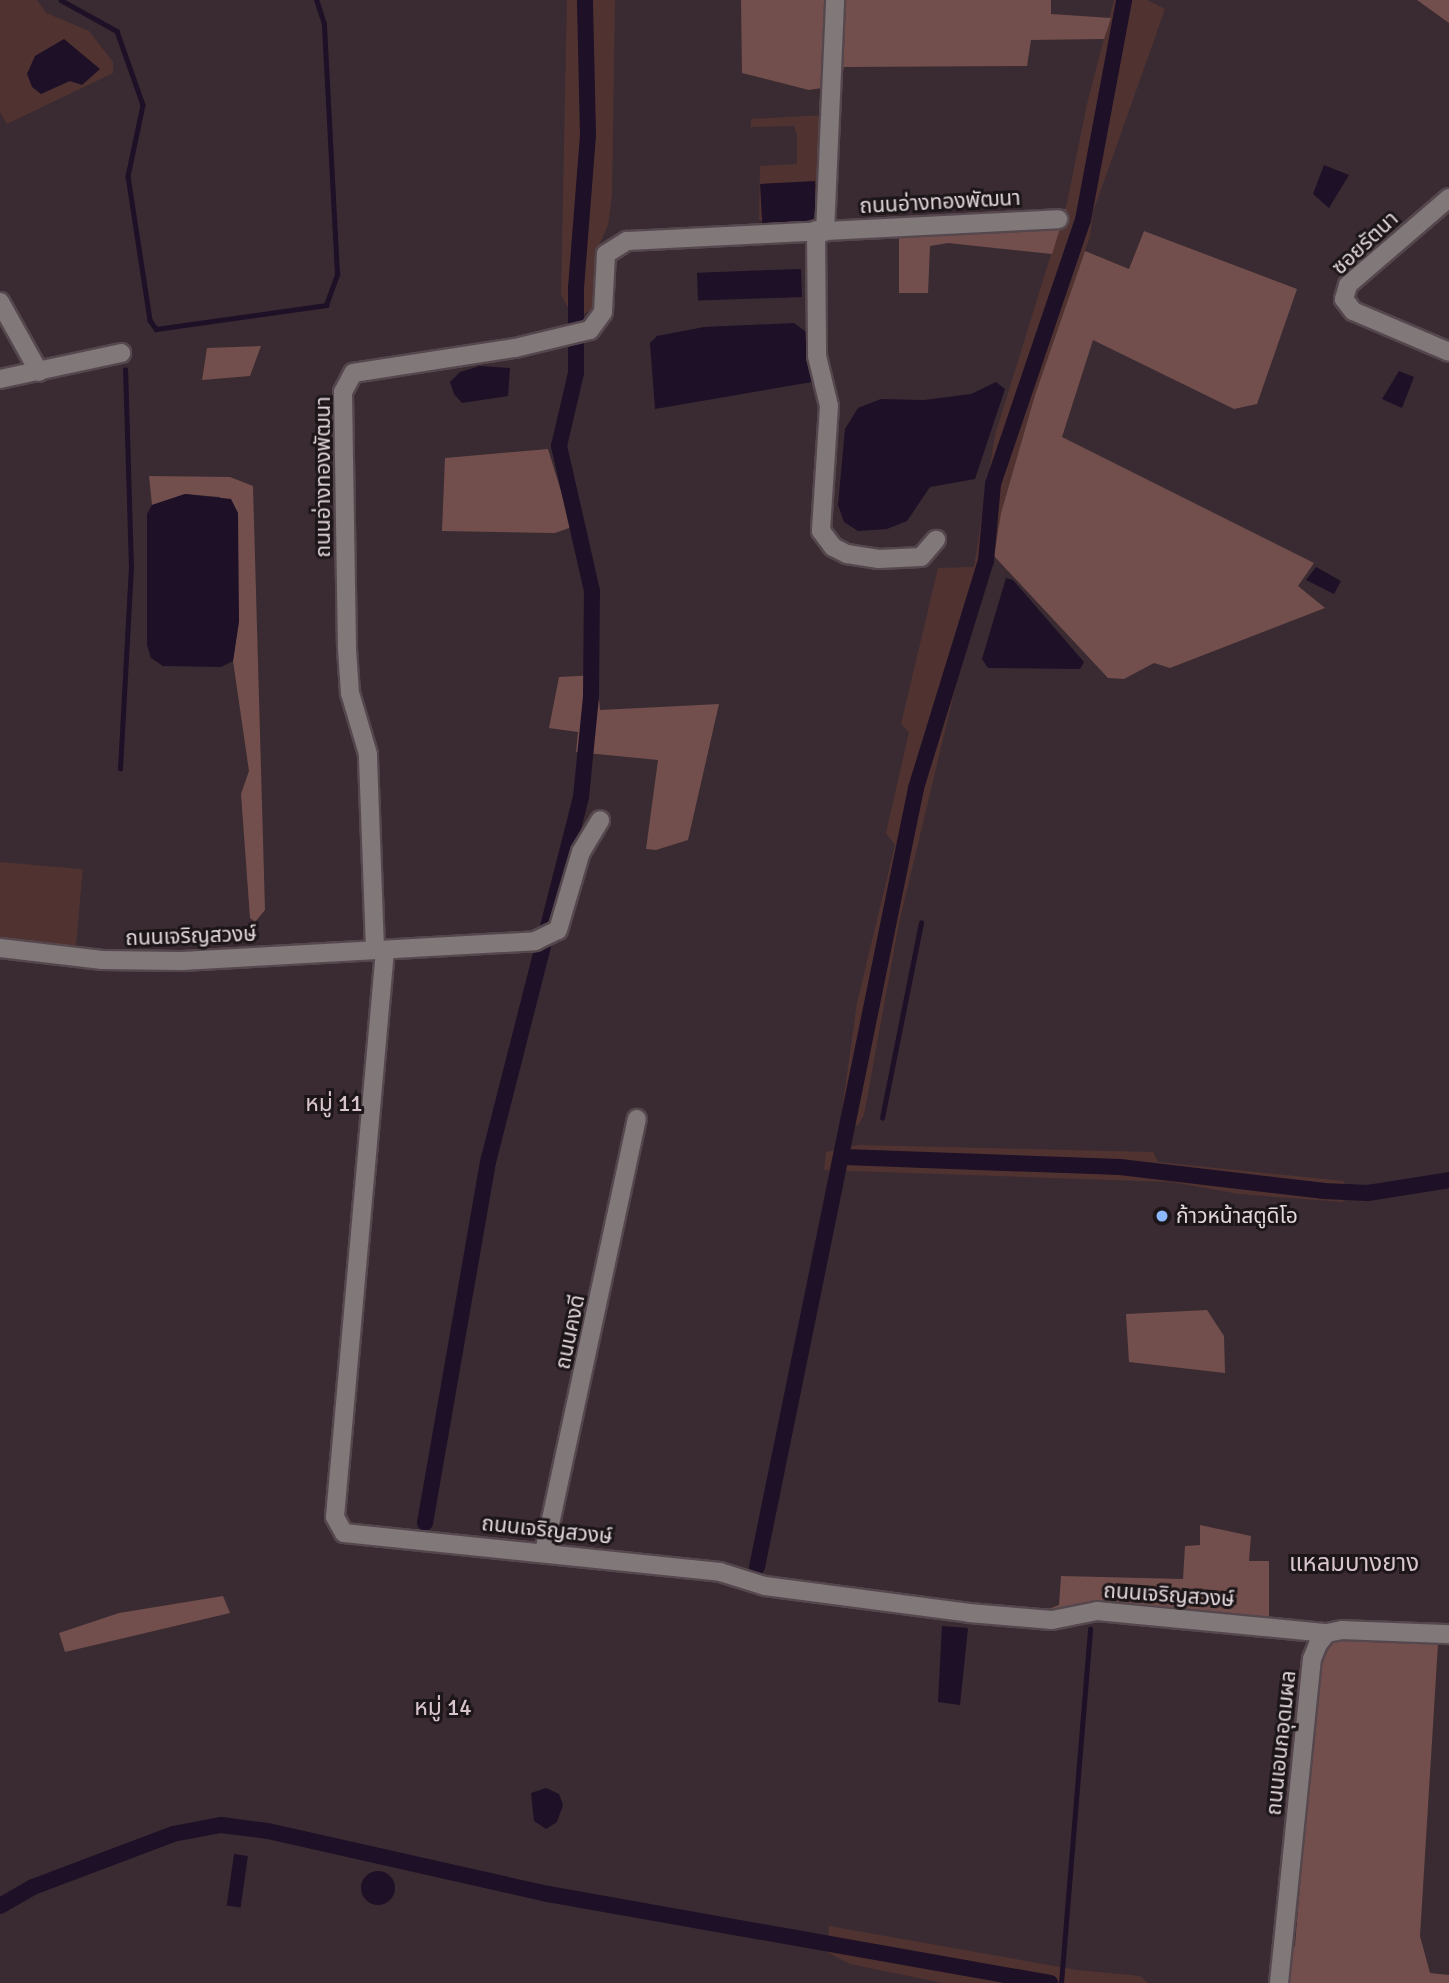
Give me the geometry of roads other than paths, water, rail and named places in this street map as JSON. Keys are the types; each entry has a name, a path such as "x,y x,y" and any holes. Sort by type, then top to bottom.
{"street":[{"path":"835,0 821,231 817,356 828,406 821,531 833,547 847,554 879,559 912,560 928,552 936,540"},
{"name":"ซอยรัตนา","path":"1449,198 1348,285 1343,299 1353,311 1449,352"},
{"name":"ถนนอ่างทองพัฒนา","path":"380,950 368,754 350,693 348,660 342,393 353,373 553,341 590,330 603,312 604,265 614,245 1058,219"},
{"path":"0,302 39,372"},
{"path":"0,379 121,353"},
{"name":"ถนนเจริญสวงษ์","path":"0,948 128,961 380,950 542,939 566,912 581,852 600,820"},
{"name":"ถนนเจริญสวงษ์","path":"380,950 337,1527 353,1535 544,1552 720,1572 765,1586 969,1613 1052,1620 1097,1611 1327,1633"},
{"name":"ถนนคงดี","path":"544,1552 637,1119"},
{"path":"1327,1633 1361,1630 1449,1634"},
{"name":"ถนนเอนกอุดมผล","path":"1279,1983 1312,1659 1327,1633"}],"waterway":[{"path":"61,0 117,31 143,105 128,176 150,320 156,329 326,305 337,274 324,24 316,0"},
{"path":"425,1523 488,1162 581,797 591,697 592,591 559,446 576,373 576,288 588,135 585,0"},
{"path":"757,1567 916,788 986,561 993,484 1083,220 1124,0"},
{"path":"120,769 131,569 125,370"},
{"path":"882,1118 921,923"},
{"path":"844,1157 1120,1167 1323,1191 1368,1193 1449,1180"},
{"path":"1061,1983 1090,1629"},
{"path":"0,1906 33,1887 173,1834 221,1825 268,1831 548,1894 1050,1983"},
{"path":"1004,1983 1006,1975"}],"place":[{"name":"ก้าวหน้าสตูดิโอ","path":"1162,1216"}],"district":[{"name":"หมู่ 11","path":"334,1104"},
{"name":"แหลมบางยาง","path":"1354,1564"},
{"name":"หมู่ 14","path":"443,1708"}]}
